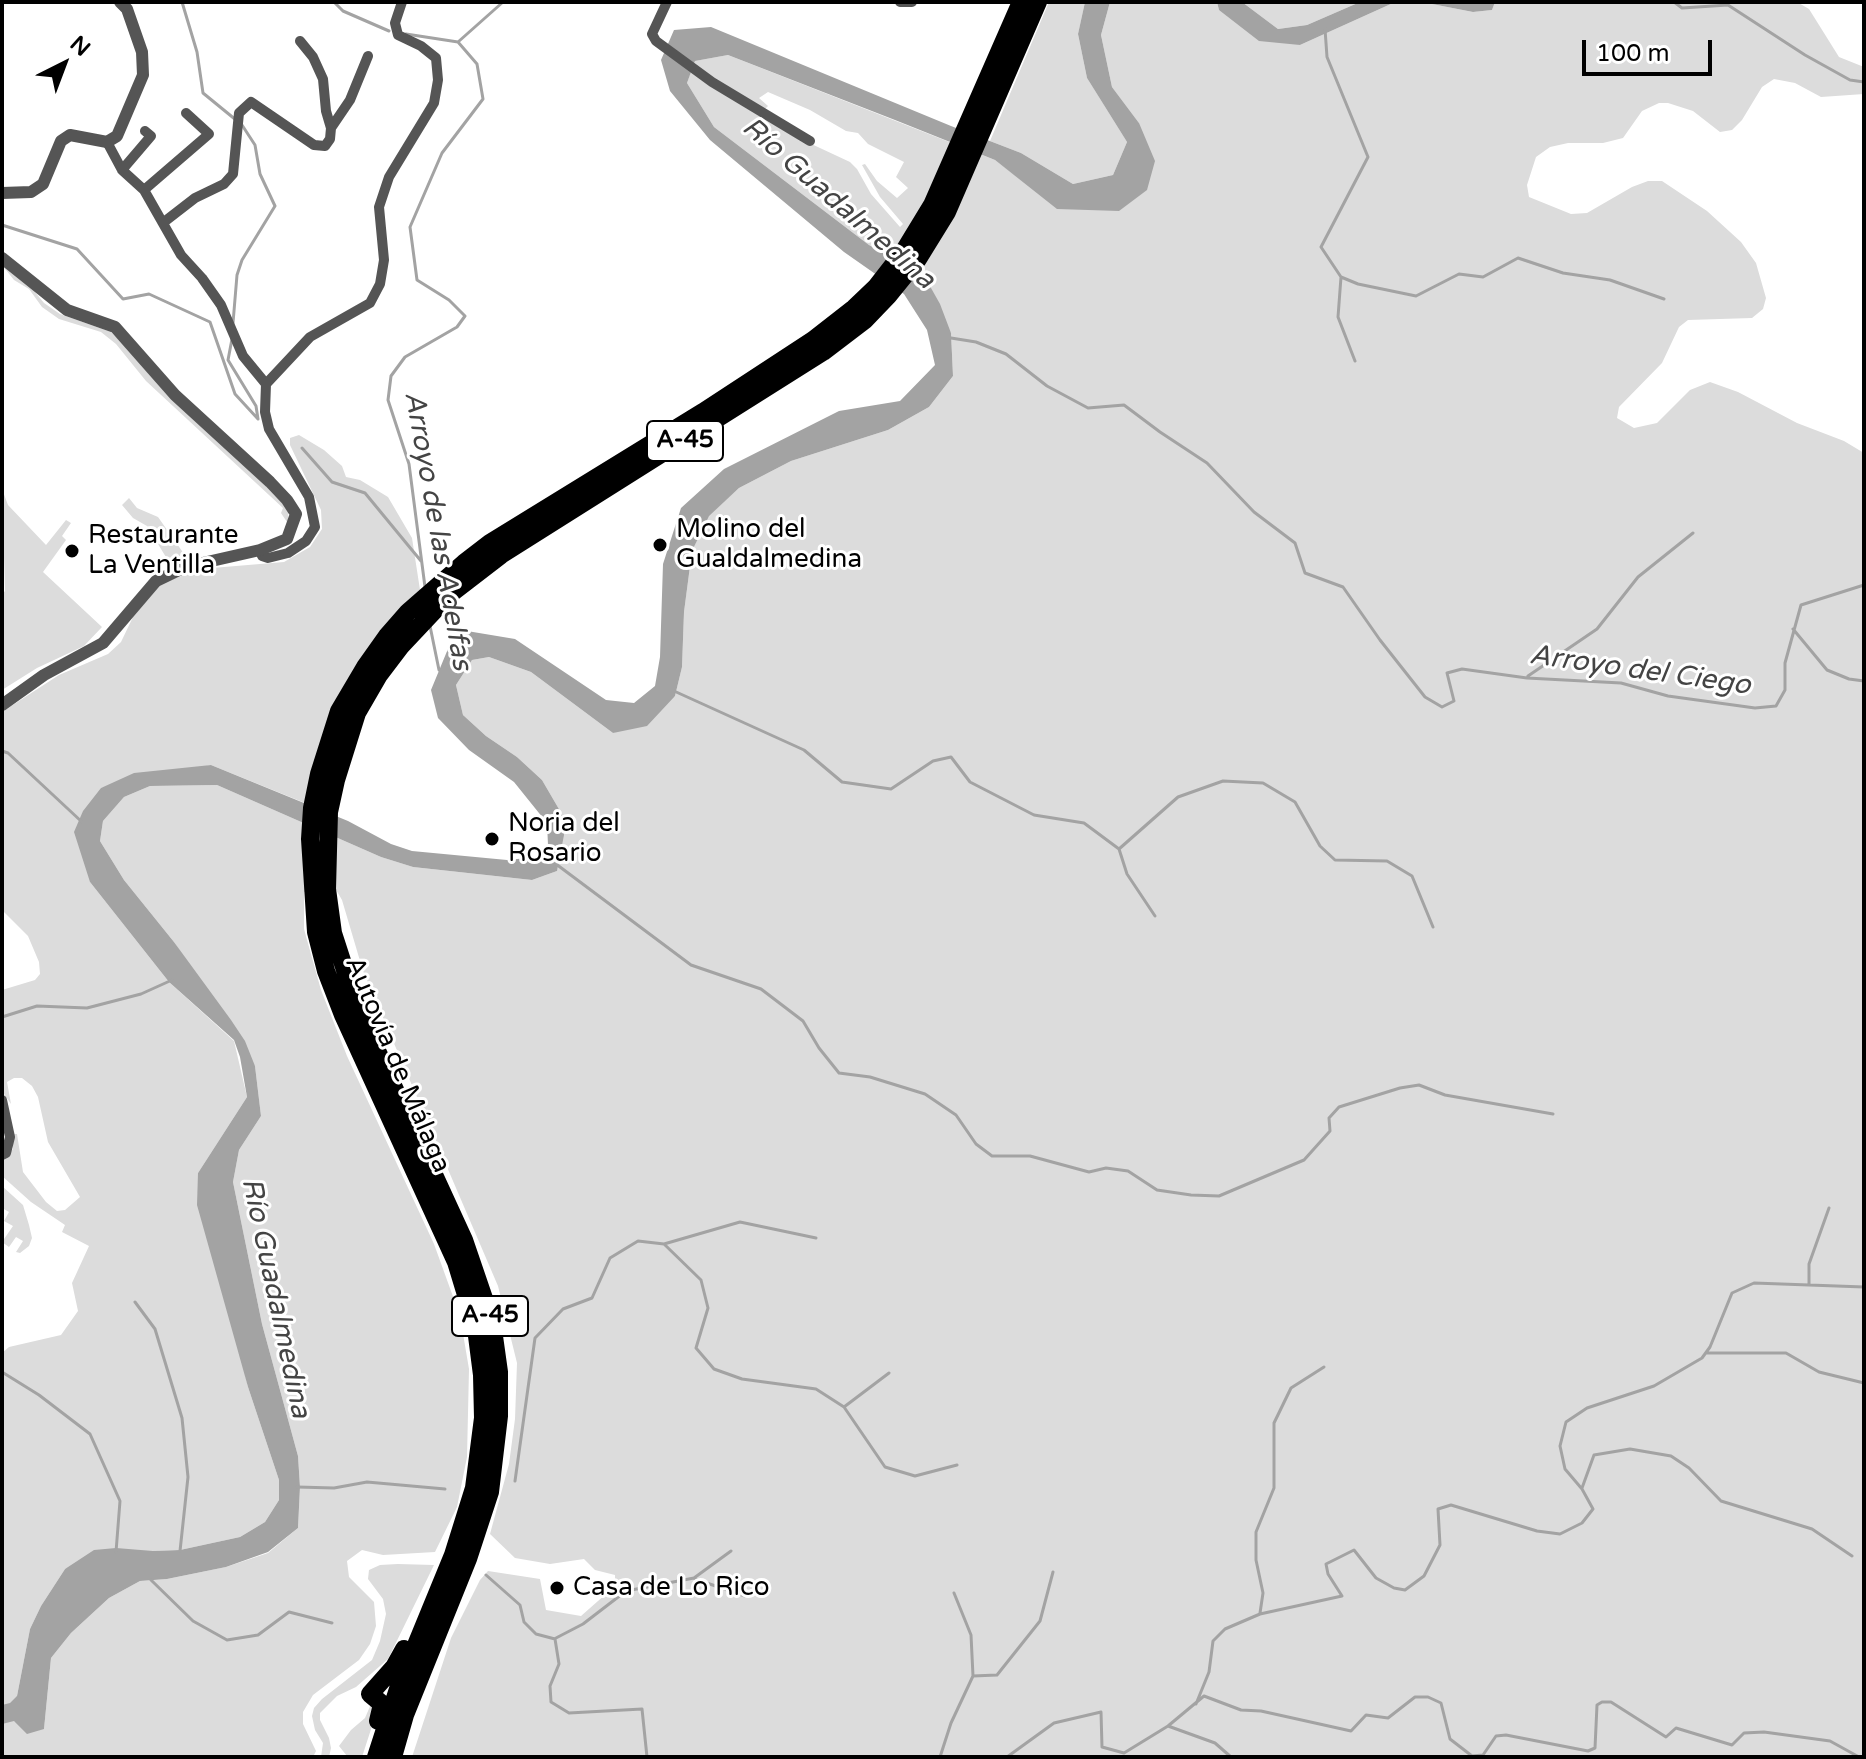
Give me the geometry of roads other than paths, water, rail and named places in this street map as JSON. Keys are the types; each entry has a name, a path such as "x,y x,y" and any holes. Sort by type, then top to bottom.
{"highway":[{"name":"Autovía de Málaga","path":"375,1757 398,1689 464,1524 480,1458 482,1375 476,1328 466,1290 337,1000 316,932 336,750 357,713 372,671 401,646 495,549 724,416 823,352 918,259 984,105 1021,2"},
{"name":"Autovía de Málaga","path":"984,105 1038,2"},
{"name":"Autovía de Málaga","path":"319,890 357,1007 464,1240 492,1322 499,1372 497,1444 490,1492 468,1559 405,1715 393,1757"}],"street":[{"path":"2,193 31,192 43,184 61,141 70,135 107,142 117,136 122,128 143,75 142,52 127,9 120,2"},
{"path":"260,550 262,556 268,558 288,553 306,541 315,527 309,497 269,429 265,412 266,384 310,337 370,303 380,284 384,260 379,207 389,177 434,103 438,80 436,58 421,46 398,35 395,23 402,2"},
{"path":"667,2 652,34 656,41 712,82 810,141"},
{"path":"900,2 912,2"},
{"path":"164,222 195,198 224,184 233,174 239,113 251,102 314,145 325,146 330,139 331,128 323,79 313,57 300,41"},
{"path":"331,128 350,100 368,56"},
{"path":"144,190 209,134 186,113"},
{"path":"122,170 151,136 145,131"},
{"path":"107,142 122,170 144,190 181,255 221,305 243,356 266,384"},
{"path":"2,258 67,310 115,327 175,395 287,500 296,514 287,539 260,550 185,567 156,581 103,643 44,675 2,705"},
{"path":"2,1100 10,1137 6,1153 2,1155"}],"waterway":[{"path":"182,2 197,52 203,93 236,120"},
{"name":"Arroyo de las Adelfas","path":"334,2 343,11 389,31"},
{"path":"458,42 503,2"},
{"path":"1674,2 1682,8 1728,5 1805,55 1850,80 1864,82"},
{"path":"1325,29 1327,57 1368,157 1321,247 1341,277 1358,284 1416,296 1459,274 1483,277 1518,258 1563,273 1610,280 1664,299"},
{"name":"Arroyo de las Adelfas","path":"406,34 458,42 477,64 483,99 442,153 410,227 417,280 449,300 465,316 457,327 405,357 391,376 388,400 409,464 425,587"},
{"path":"233,323 237,275 242,260 275,206 260,174 255,145 242,125"},
{"path":"2,225 77,249 123,299 149,294 210,322 235,394 258,419"},
{"path":"1341,277 1338,317 1355,361"},
{"name":"Arroyo del Ciego","path":"951,338 976,342 1006,354 1047,386 1088,408 1124,405 1207,463 1254,512 1295,543 1305,573 1343,587 1425,697 1442,707 1454,701 1447,673 1462,669 1527,678 1621,683 1668,696 1755,708 1776,706 1785,690 1785,663 1801,605 1864,585"},
{"path":"232,339 228,360 256,406 258,419"},
{"path":"302,448 332,482 365,493 421,561"},
{"path":"1528,676 1597,629 1638,577 1693,533"},
{"name":"Arroyo de las Adelfas","path":"430,626 439,670"},
{"path":"1793,629 1827,670 1864,681"},
{"path":"674,691 804,750 842,782 891,789 933,761 951,757 970,782 1034,815 1084,823 1119,849 1127,874 1155,916"},
{"path":"2,751 8,753 82,822"},
{"path":"1119,849 1178,797 1223,781 1263,783 1295,802 1320,846 1335,860 1387,861 1412,876 1433,927"},
{"path":"556,864 691,965 761,989 803,1021 839,1073 870,1077 925,1094 956,1115 976,1144 992,1156 1030,1156 1089,1172 1106,1168 1128,1171 1157,1190 1219,1196 1304,1160 1330,1131 1329,1118 1339,1107 1400,1088 1419,1085 1445,1095 1553,1114"},
{"path":"2,1017 37,1006 87,1008 141,994 172,980"},
{"path":"1809,1285 1809,1264 1829,1208"},
{"path":"664,1244 740,1222 816,1238"},
{"path":"515,1481 535,1338 563,1309 592,1298 610,1258 638,1241 664,1244 701,1280 708,1308 696,1348 714,1369 742,1379 816,1389 844,1407 885,1467 915,1476 957,1465"},
{"path":"1196,1704 1209,1672 1213,1641 1225,1629 1260,1614 1342,1596 1328,1574 1326,1564 1354,1550 1376,1578 1394,1588 1405,1590 1424,1576 1440,1545 1438,1509 1451,1505 1537,1531 1560,1534 1582,1523 1593,1509 1582,1489 1565,1469 1560,1446 1566,1422 1587,1408 1654,1386 1702,1358 1710,1347 1732,1293 1754,1283 1864,1287"},
{"path":"135,1302 155,1329 182,1418 188,1477 180,1551"},
{"path":"1706,1353 1786,1353 1819,1372 1864,1383"},
{"path":"1260,1613 1263,1593 1256,1560 1256,1532 1274,1488 1274,1423 1291,1388 1324,1367"},
{"path":"2,1372 39,1395 90,1434 120,1501 116,1552"},
{"path":"844,1407 889,1373"},
{"path":"1582,1488 1594,1455 1630,1449 1671,1456 1689,1468 1721,1501 1812,1529 1852,1556"},
{"path":"297,1487 334,1488 367,1482 445,1489"},
{"path":"556,1638 583,1624 626,1591 694,1578 731,1551"},
{"path":"973,1676 997,1675 1040,1621 1053,1572"},
{"path":"486,1575 520,1605 524,1622 536,1634 555,1639 559,1664 550,1686 551,1702 569,1713 642,1709 647,1757"},
{"path":"695,1579 745,1596"},
{"path":"151,1580 193,1621 227,1640 258,1635 289,1612 332,1623"},
{"path":"940,1757 951,1723 973,1676 971,1635 954,1593"},
{"path":"1007,1757 1054,1723 1101,1712 1102,1747 1124,1753 1168,1726 1204,1696 1241,1710 1261,1711 1351,1731 1366,1715 1388,1718 1415,1697 1428,1697 1441,1703 1450,1739 1472,1756 1483,1755 1496,1736 1506,1735 1588,1751 1595,1748 1597,1705 1611,1702 1666,1737 1676,1728 1732,1745 1744,1733 1764,1732 1830,1741 1859,1757"},
{"path":"1168,1726 1215,1743 1231,1757"}],"place":[{"name":"Molino del Gualdalmedina","path":"660,545"},
{"name":"Restaurante La Ventilla","path":"72,551"},
{"name":"Noria del Rosario","path":"492,839"},
{"name":"Casa de Lo Rico","path":"557,1588"}],"water label":[{"name":"Río Guadalmedina","path":"838,204"},
{"name":"Río Guadalmedina","path":"275,1298"}]}
